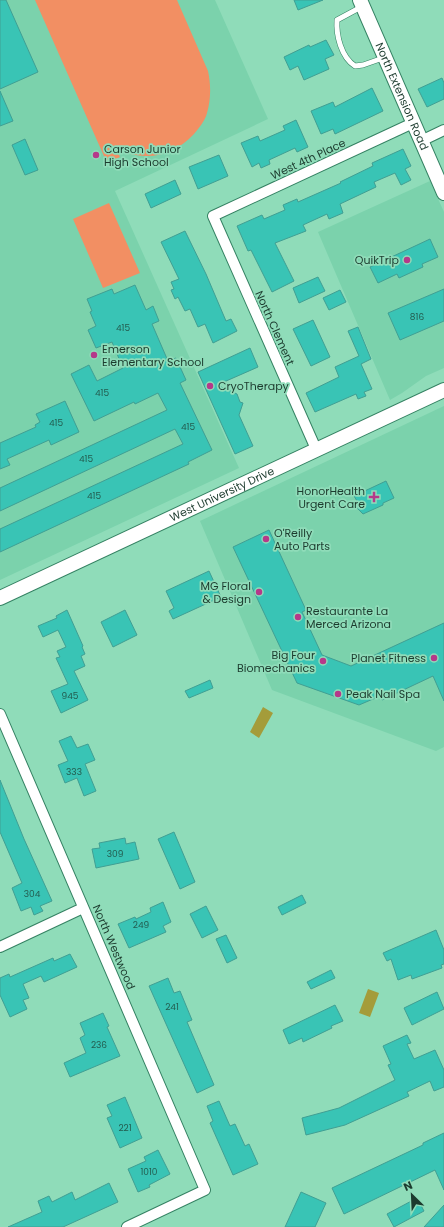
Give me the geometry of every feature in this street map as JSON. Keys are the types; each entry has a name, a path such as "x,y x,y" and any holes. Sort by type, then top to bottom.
{"main road":[{"name":"North Extension Road","path":"361,3 444,193"},
{"name":"West University Drive","path":"0,598 444,390"}],"street":[{"name":"West 4th Place","path":"213,216 413,123"},
{"path":"421,141 444,130"},
{"name":"North Clement","path":"213,216 316,449"},
{"name":"North Westwood","path":"0,714 205,1190 126,1227"},
{"path":"0,947 84,908"}],"lane":[{"path":"361,3 337,20 338,35 346,58 355,66 364,65 384,58"}],"shaded area":[{"path":"0,0 215,0 268,119 115,191 239,468 0,580"},
{"path":"35,0 177,0 208,71 210,87 209,102 206,116 202,124 186,142 177,148 158,155 148,156 127,153 116,149 120,157 107,163"},
{"path":"430,181 444,212 444,368 426,376 390,400 318,232"},
{"path":"109,203 140,273 103,288 73,219"},
{"path":"444,406 444,747 436,751 272,690 200,521"},
{"path":"263,707 273,713 259,738 250,732"},
{"path":"368,989 379,993 370,1017 359,1013"}],"building":[{"path":"0,0 6,0 38,72 0,89"},
{"path":"294,0 323,0 298,10"},
{"path":"326,40 334,55 325,59 329,69 304,80 298,66 290,70 284,57 309,45 310,47"},
{"path":"442,78 444,83 444,99 427,107 418,89"},
{"path":"372,88 383,111 335,134 333,129 321,134 311,111 333,102 335,107"},
{"path":"0,91 13,121 0,126"},
{"path":"296,120 308,147 297,152 295,148 269,160 270,164 261,168 259,163 252,167 241,143 258,136 260,141 285,130 283,126"},
{"path":"25,139 38,170 25,175 12,145"},
{"path":"403,149 411,166 405,169 411,180 401,185 395,173 374,182 376,187 340,204 343,213 329,219 327,214 303,225 306,231 275,243 294,281 272,292 251,250 248,251 237,226 262,215 264,219 285,210 283,205 297,199 298,202 341,183 340,182 373,166 372,163"},
{"path":"219,155 228,176 198,189 189,167"},
{"path":"175,180 181,194 151,208 145,194"},
{"path":"185,231 206,274 226,321 231,319 237,331 213,343 205,324 198,327 190,309 185,311 178,297 175,299 171,290 174,289 171,282 179,279 161,242"},
{"name":"QuikTrip","path":"430,239 438,257 422,264 423,267 399,278 397,274 378,283 370,267"},
{"path":"318,277 325,291 299,303 293,288"},
{"path":"135,285 146,310 153,306 159,321 152,324 168,361 176,358 186,380 180,383 212,450 188,462 189,464 0,552 0,529 183,444 175,429 0,511 0,488 167,410 158,393 135,404 134,402 94,421 71,374 89,365 97,381 123,368 112,342 96,348 88,330 96,326 90,312 92,311 87,299 112,289 114,294"},
{"path":"444,289 444,321 400,340 388,313"},
{"path":"340,290 346,302 329,310 323,298"},
{"path":"313,320 330,357 311,366 293,329"},
{"path":"358,327 371,359 361,364 372,389 364,392 366,396 358,399 356,394 315,412 306,393 339,377 335,367 359,356 348,331"},
{"path":"250,348 258,367 217,385 237,394 240,402 243,403 239,415 253,446 235,454 198,372"},
{"path":"65,401 79,432 51,445 49,440 7,459 10,465 0,469 0,443 36,427 35,425 40,422 36,414"},
{"name":"HonorHealth Urgent Care","path":"386,481 394,498 363,514 356,507 357,501 354,496"},
{"path":"269,530 306,610 302,612 322,655 351,666 444,623 444,701 433,676 382,700 380,696 359,705 297,683 233,547"},
{"path":"209,571 221,597 173,619 169,611 174,608 166,591"},
{"path":"67,610 85,654 81,656 85,666 74,671 88,700 61,713 51,691 68,684 56,658 60,657 57,651 66,647 58,630 43,637 38,626 57,618 56,616"},
{"path":"125,610 137,635 113,647 101,622"},
{"path":"210,680 213,688 189,698 185,691"},
{"path":"71,736 77,748 88,744 95,760 85,764 96,791 84,796 77,778 65,783 58,765 68,761 59,741"},
{"path":"0,780 24,839 52,901 40,906 43,911 34,915 31,907 21,911 12,888 22,883 0,832"},
{"path":"174,832 195,882 180,889 158,839"},
{"path":"125,838 126,844 135,842 139,859 96,868 92,849 100,848 99,843"},
{"path":"302,895 306,903 282,915 278,907"},
{"path":"163,902 171,922 163,926 166,932 129,948 118,924 135,917 136,919 151,912 150,908"},
{"path":"206,906 218,930 202,938 190,914"},
{"path":"436,930 444,950 444,964 441,965 442,968 412,979 411,975 398,980 391,959 387,961 383,953"},
{"path":"226,935 237,958 227,963 216,939"},
{"path":"70,954 77,967 44,982 41,976 23,984 29,998 23,1000 27,1009 10,1017 0,995 0,978 9,974 10,977 53,958 54,961"},
{"path":"331,970 335,978 311,989 307,982"},
{"path":"168,978 174,993 180,991 192,1020 187,1022 214,1085 197,1093 149,986"},
{"path":"437,992 444,1009 412,1025 404,1008"},
{"path":"335,1005 343,1021 303,1042 302,1038 289,1044 283,1030"},
{"path":"103,1013 109,1026 107,1027 120,1056 70,1077 64,1063 86,1053 80,1038 85,1035 80,1023"},
{"path":"407,1035 411,1043 407,1044 414,1059 435,1050 444,1070 444,1087 434,1091 430,1081 407,1092 409,1096 345,1125 306,1135 302,1118 339,1108 395,1080 388,1065 391,1064 383,1046"},
{"path":"125,1097 142,1138 120,1148 107,1118 112,1116 107,1105"},
{"path":"219,1101 230,1126 235,1124 245,1146 249,1144 258,1164 233,1175 210,1123 213,1121 207,1106"},
{"path":"444,1133 444,1190 435,1170 344,1214 332,1188 423,1145 423,1143"},
{"path":"158,1150 170,1174 149,1185 150,1187 138,1192 128,1169 146,1161 144,1157"},
{"path":"109,1183 118,1202 63,1227 8,1227 42,1212 38,1201 49,1196 52,1202 72,1192 75,1200"},
{"path":"301,1192 326,1203 315,1227 285,1227"},
{"path":"417,1198 424,1211 394,1227 387,1214"},
{"path":"444,1205 444,1227 424,1227"}],"place":[{"name":"Carson Junior High School","path":"96,155"},
{"name":"QuikTrip","path":"407,260"},
{"name":"Emerson Elementary School","path":"94,355"},
{"name":"CryoTherapy","path":"210,386"},
{"name":"HonorHealth Urgent Care","path":"374,497"},
{"name":"O'Reilly Auto Parts","path":"266,539"},
{"name":"MG Floral & Design","path":"259,592"},
{"name":"Restaurante La Merced Arizona","path":"298,617"},
{"name":"Planet Fitness","path":"434,658"},
{"name":"Big Four Biomechanics","path":"323,661"},
{"name":"Peak Nail Spa","path":"338,694"}]}
